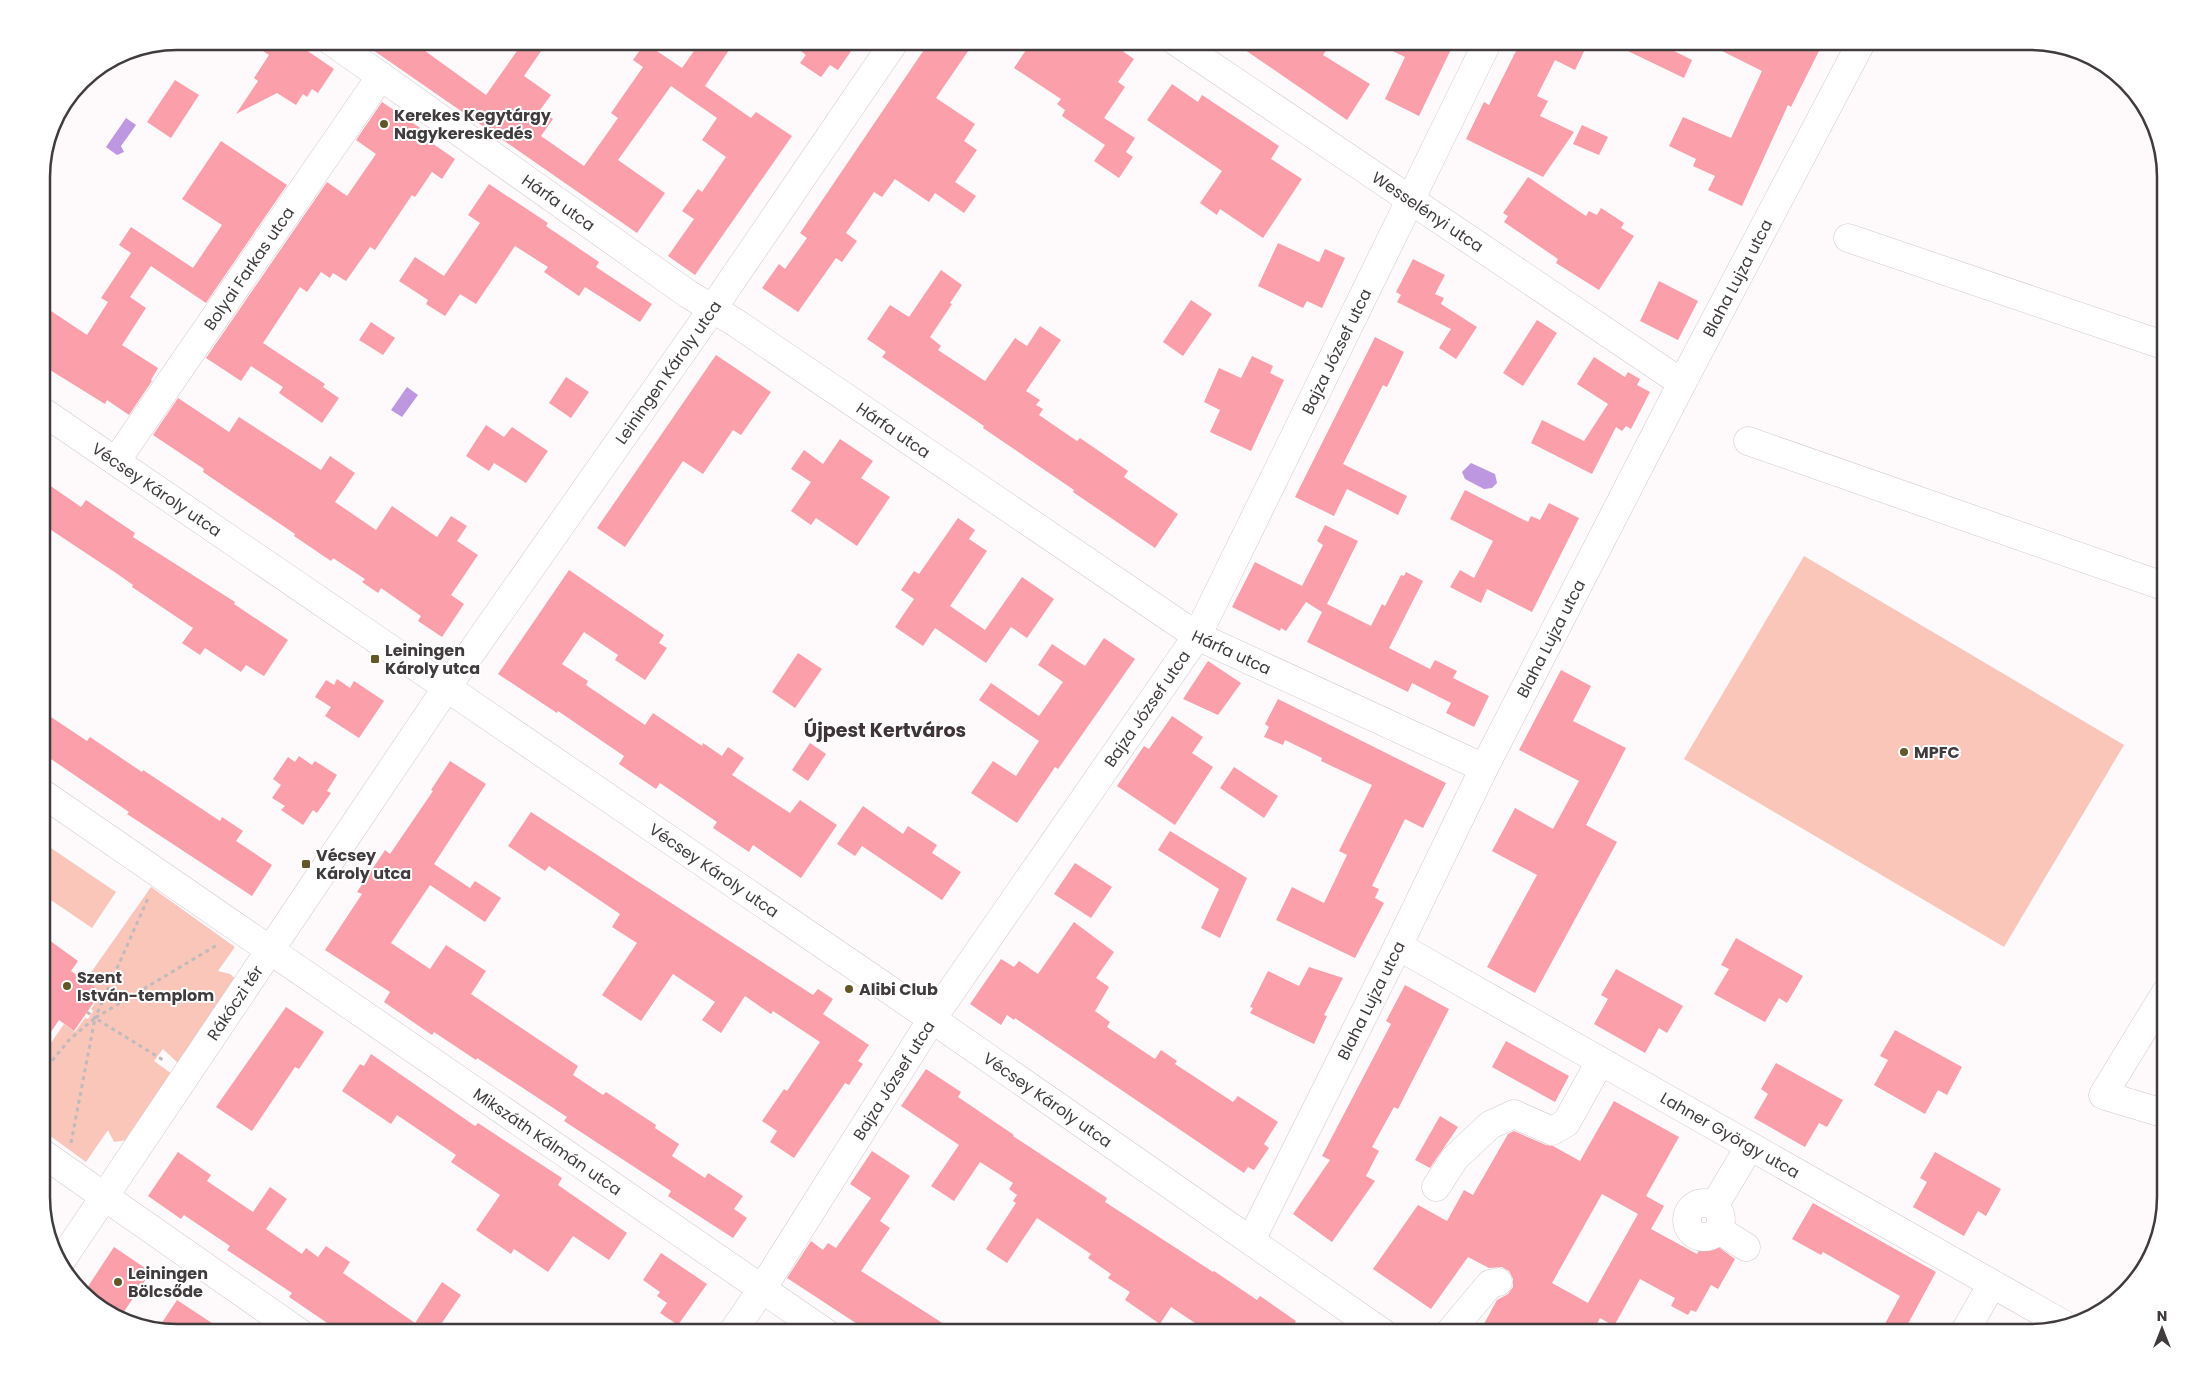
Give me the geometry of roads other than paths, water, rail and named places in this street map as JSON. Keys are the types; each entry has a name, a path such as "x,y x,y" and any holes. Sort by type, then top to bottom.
{"street":[{"name":"Hárfa utca","path":"344,50 688,294 713,308 1197,636 1484,768"},
{"name":"Leiningen Károly utca","path":"270,950 447,687 713,308 885,50"},
{"name":"Wesselényi utca","path":"1188,50 1682,383"},
{"name":"Bajza József utca","path":"738,1324 932,1019 1197,636 1484,50"},
{"name":"Blaha Lujza utca","path":"1250,1240 1398,946 1484,768 1682,383 1857,50"},
{"name":"Bolyai Farkas utca","path":"116,461 381,76"},
{"path":"1848,238 2157,343"},
{"name":"Vécsey Károly utca","path":"50,416 932,1019 1370,1324"},
{"path":"1748,441 2157,584"},
{"name":"Rákóczi tér","path":"50,799 270,950 104,1198"},
{"name":"Lahner György utca","path":"1398,946 2058,1321"},
{"name":"Mikszáth Kálmán utca","path":"270,950 813,1324"},
{"path":"2157,1007 2103,1095 2157,1111"},
{"path":"1436,1187 1455,1158 1490,1125 1514,1114 1552,1131 1566,1123 1600,1062"},
{"path":"1746,1247 1717,1218 1750,1146"},
{"path":"50,1159 287,1324"},
{"path":"65,1255 104,1198"},
{"path":"1457,1324 1490,1284 1498,1282"},
{"path":"1969,1324 1992,1284"}],"place":[{"name":"Kerekes Kegytárgy Nagykereskedés","path":"384,124"},
{"name":"Leiningen Károly utca","path":"375,659"},
{"name":"MPFC","path":"1904,752"},
{"name":"Vécsey Károly utca","path":"306,864"},
{"name":"Szent István-templom","path":"67,986"},
{"name":"Alibi Club","path":"849,989"},
{"name":"Leiningen Bölcsőde","path":"118,1282"}],"district":[{"name":"Újpest Kertváros","path":"885,730"}]}
